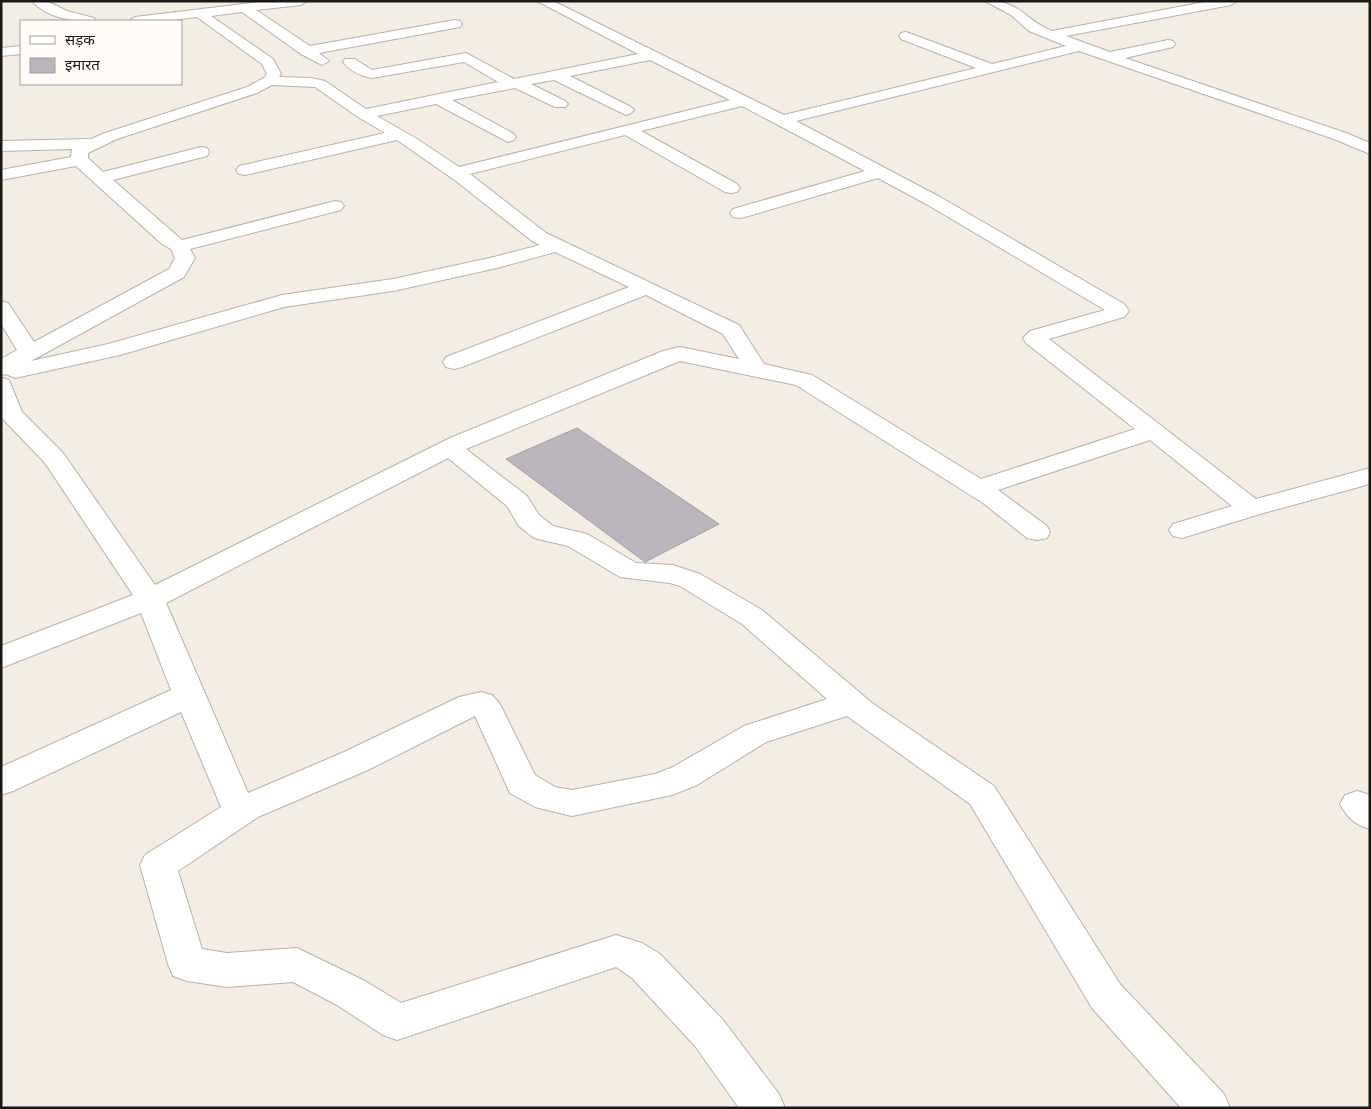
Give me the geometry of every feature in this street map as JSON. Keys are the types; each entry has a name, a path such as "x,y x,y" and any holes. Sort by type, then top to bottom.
{"street":[{"path":"38,1 73,18 84,20"},
{"path":"143,20 301,1"},
{"path":"543,1 782,120 880,172 934,201 1117,308 1119,311 1117,313 1034,338 1251,508"},
{"path":"991,1 1016,12 1034,28 1080,47 1340,136 1370,149"},
{"path":"1051,35 1231,1"},
{"path":"243,7 306,51 326,74"},
{"path":"198,13 268,62 274,74 269,81"},
{"path":"306,51 455,24"},
{"path":"906,36 988,68"},
{"path":"1108,57 1168,44"},
{"path":"782,120 1080,47"},
{"path":"1,52 20,50"},
{"path":"363,114 653,55"},
{"path":"350,62 367,74 372,74 466,57 514,83 560,104"},
{"path":"1,368 177,273 185,258 179,246 169,240 80,160 79,151 91,144 252,90 269,81 326,74 350,62 368,58"},
{"path":"326,74 320,84 363,114 399,135 456,173 539,237 731,330 756,368"},
{"path":"556,75 626,110"},
{"path":"438,99 508,137"},
{"path":"456,173 743,101"},
{"path":"627,130 731,188"},
{"path":"246,170 399,135"},
{"path":"1,146 91,144"},
{"path":"100,178 201,152"},
{"path":"1,175 80,160"},
{"path":"739,213 880,172"},
{"path":"179,246 335,206"},
{"path":"1,374 112,350 282,302 394,285 556,246"},
{"path":"454,362 646,288"},
{"path":"2,311 30,353"},
{"path":"1,658 150,599 450,448 671,356 688,355 756,368 804,380 978,488 1037,532"},
{"path":"1,385 11,414 54,458 150,599 236,803 246,808"},
{"path":"978,488 1154,431"},
{"path":"450,448 518,502 528,520 544,532 577,540 630,571 673,574 690,580 752,617 790,652 852,703 982,795 1106,996 1209,1108"},
{"path":"1182,530 1251,508 1370,476"},
{"path":"1,782 189,695"},
{"path":"764,1108 709,1033 646,966 628,954 616,951 397,1022 351,992 298,965 227,970 187,964 158,865 246,808 356,761 470,705 481,703 489,712 522,784 547,798 572,803 660,786 684,776 755,734 852,703"}],"building":[{"path":"577,428 719,524 645,562 506,459"}]}
